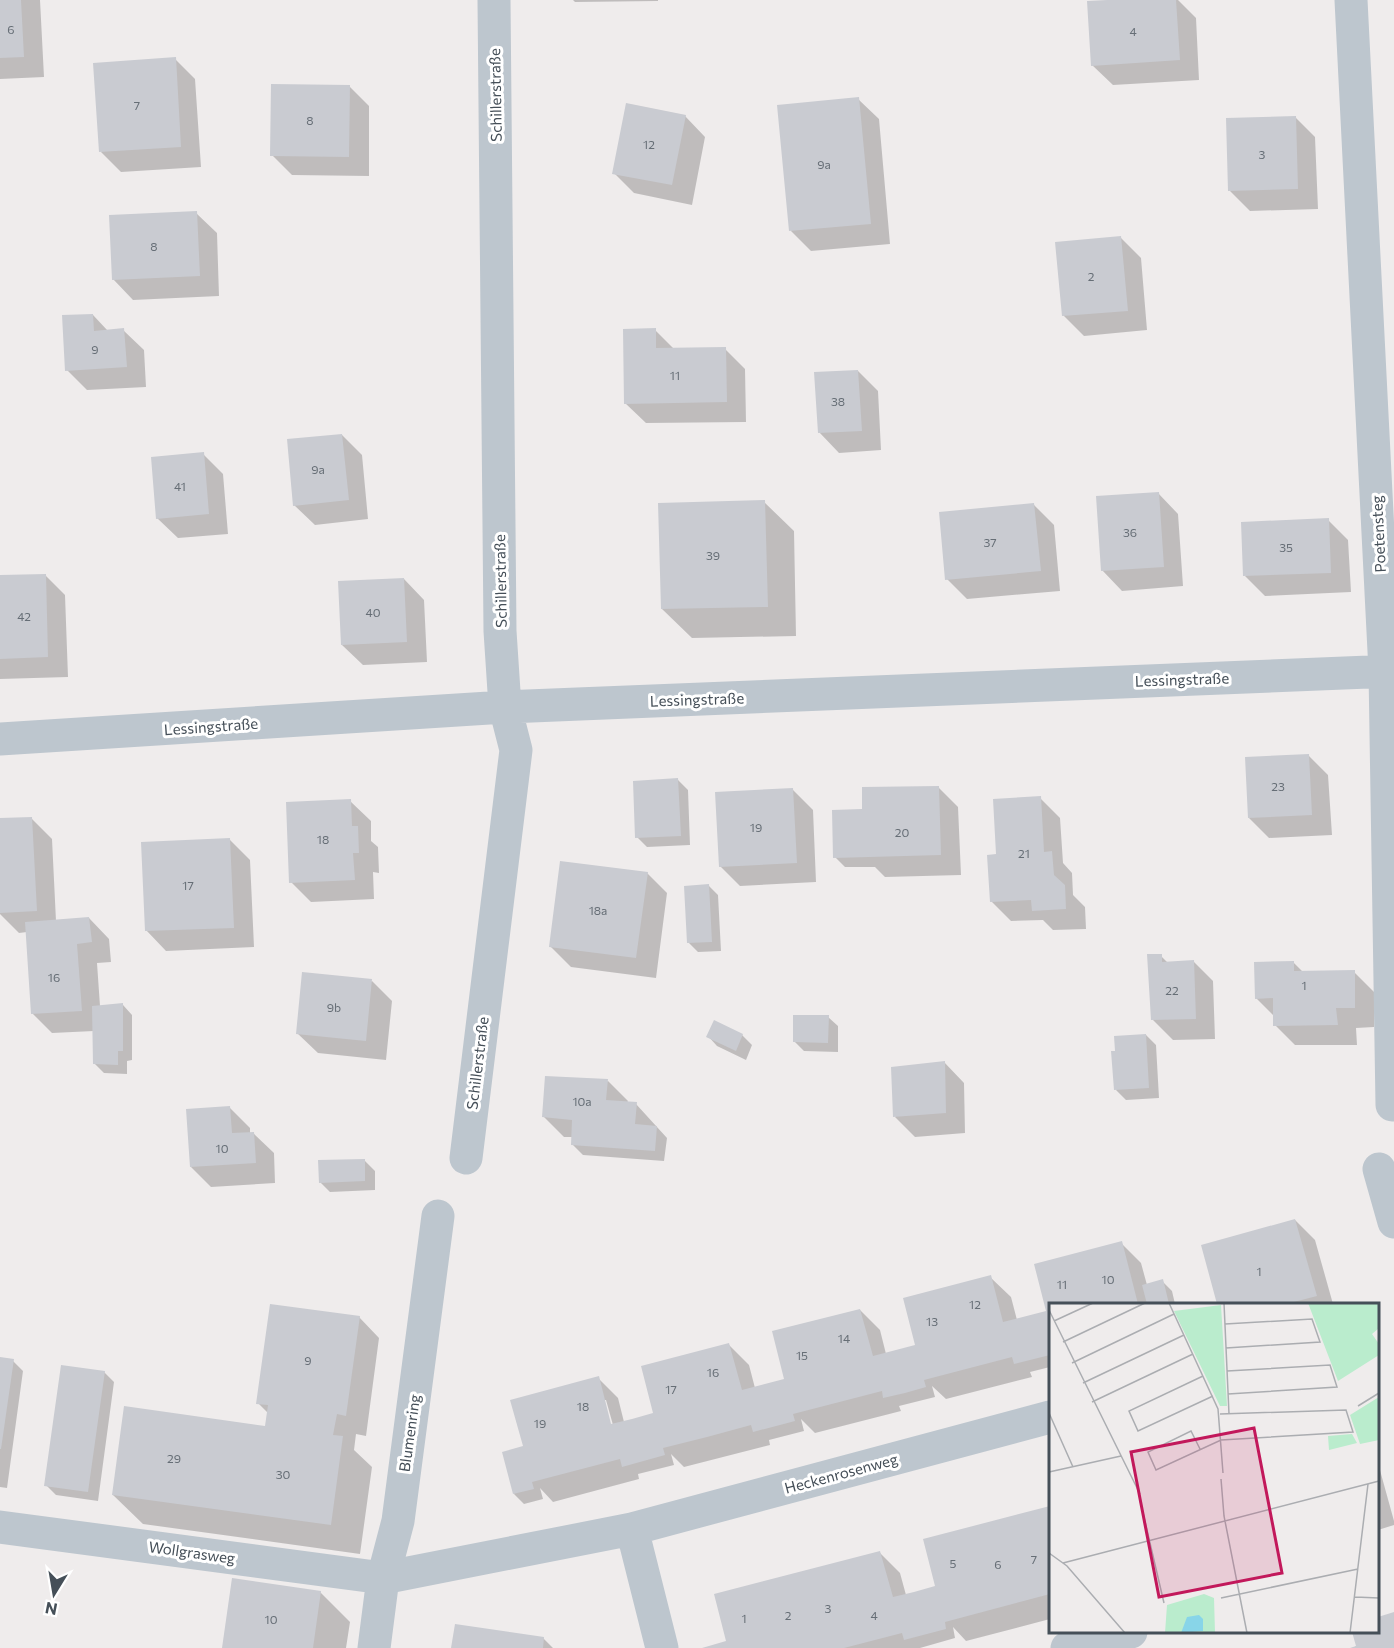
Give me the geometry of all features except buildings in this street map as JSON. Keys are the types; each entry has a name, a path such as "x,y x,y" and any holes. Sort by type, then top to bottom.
{"street":[{"name":"Schillerstraße","path":"466,1158 516,750 506,707 500,631 494,0"},
{"name":"Poetensteg","path":"1351,0 1389,671 1392,1106"},
{"name":"Lessingstraße","path":"0,739 506,707 1389,671"},
{"path":"1379,1169 1394,1222"},
{"name":"Blumenring","path":"374,1648 383,1578 398,1521 438,1216"},
{"name":"Heckenrosenweg","path":"383,1578 632,1529 1049,1417"},
{"name":"Wollgrasweg","path":"0,1527 383,1578"},
{"path":"632,1529 662,1648"},
{"path":"1067,1648 1127,1633"}]}
